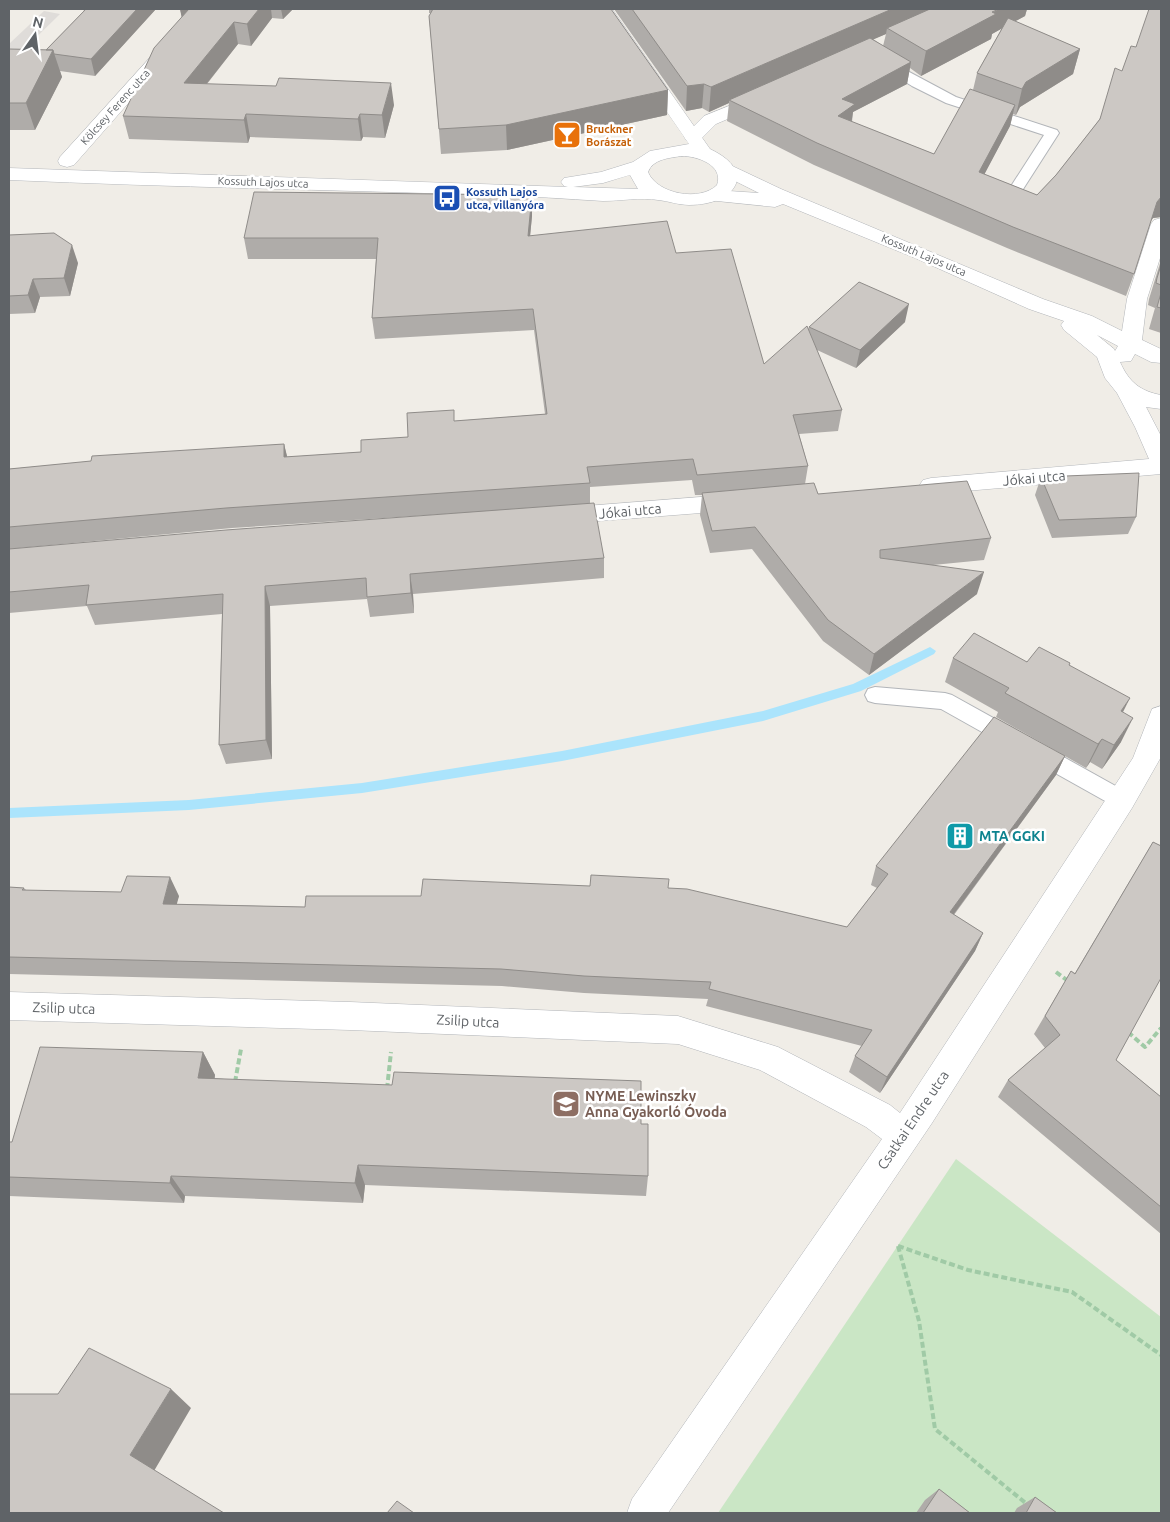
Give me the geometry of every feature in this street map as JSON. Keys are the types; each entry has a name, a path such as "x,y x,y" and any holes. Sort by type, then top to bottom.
{"street":[{"name":"Kölcsey Ferenc utca","path":"67,161 203,9"},
{"name":"Kossuth Lajos utca","path":"604,9 704,152 726,169 774,193 1036,304 1085,321 1131,342 1160,358"},
{"path":"657,87 667,132 666,140 660,153"},
{"path":"693,136 710,120 778,91"},
{"path":"660,153 682,150 704,152"},
{"name":"Kossuth Lajos utca","path":"518,190 603,177 640,166 660,153"},
{"path":"640,166 638,174 642,184 656,194"},
{"path":"714,196 727,183 726,169"},
{"name":"Kossuth Lajos utca","path":"9,174 518,190 605,195 656,194 680,199 714,196 747,198 811,208"},
{"path":"1117,366 1131,342 1137,299 1161,224"},
{"path":"1085,321 1100,320 1126,312 1137,299"},
{"name":"Kossuth Lajos utca","path":"1036,304 1073,326 1106,354 1117,366 1116,378 1126,390"},
{"path":"1117,366 1140,356 1160,358"},
{"path":"1126,390 1142,399 1161,402"},
{"path":"1126,390 1146,427 1161,461"},
{"name":"Jókai utca","path":"911,488 1161,466"},
{"name":"Jókai utca","path":"537,518 763,500"},
{"name":"Csatkai Endre utca","path":"646,1513 903,1134 1122,800 1146,761 1161,717"},
{"name":"Zsilip utca","path":"9,1006 350,1016 678,1030 767,1056 878,1116 903,1134"}],"lane":[{"path":"874,56 917,83 951,100 1052,133 1013,194"},
{"path":"875,695 945,701 1122,800"}],"path":[{"path":"1056,972 1075,987"},
{"path":"1124,1029 1145,1047 1161,1028"},
{"path":"235,1084 241,1046"},
{"path":"386,1096 391,1048"},
{"path":"1031,1507 936,1429 919,1321 898,1246 968,1270 1072,1292 1161,1356"}],"shaded area":[{"path":"44,11 60,14 12,61 9,60 9,44"}],"green space":[{"path":"956,1159 1161,1317 1161,1513 718,1513"}],"building":[{"path":"86,9 137,9 91,59 54,54 53,50 46,50"},
{"path":"189,9 259,9 247,24 234,22 184,83 276,86 279,78 391,83 382,115 360,114 358,119 246,114 244,120 123,116 154,48"},
{"path":"433,9 611,9 668,90 506,125 439,129 429,16"},
{"path":"632,9 892,9 711,87 704,84 687,86"},
{"path":"930,9 999,9 992,12 996,14 926,51 887,28"},
{"path":"1149,9 1161,9 1161,197 1157,202 1134,274 1013,227 817,143 729,100 870,38 911,62 842,99 855,104 838,116 934,154 970,89 1015,105 979,172 1037,195 1056,175 1100,119 1115,68 1122,71 1131,46 1136,47"},
{"path":"1008,18 1080,49 1026,82 1022,89 977,73"},
{"path":"9,49 53,50 26,103 9,103"},
{"path":"254,192 532,195 528,236 667,221 676,253 731,249 764,364 807,326 842,410 793,415 808,466 697,475 693,459 587,467 590,483 226,508 9,527 9,469 91,461 92,456 284,444 284,457 361,452 361,440 408,437 407,413 454,410 454,421 547,414 533,309 372,318 378,238 244,238"},
{"path":"54,233 72,245 64,278 33,279 28,295 9,296 9,235"},
{"path":"1161,265 1161,285 1156,283"},
{"path":"859,282 909,304 860,350 809,327"},
{"path":"1161,293 1161,308 1157,307"},
{"path":"1139,473 1136,517 1059,520 1041,477"},
{"path":"967,481 991,538 880,550 880,558 984,572 874,654 828,620 755,527 712,531 702,493 814,483 818,494"},
{"path":"594,503 604,558 410,574 411,593 367,597 366,578 265,586 266,740 219,745 223,594 86,605 89,585 9,592 9,549 226,530"},
{"path":"974,633 1027,662 1039,647 1070,663 1069,665 1130,698 1121,711 1133,718 1114,745 1102,739 1098,744 1005,693 1009,688 953,658"},
{"path":"994,717 1065,756 950,912 983,933 887,1077 855,1056 872,1030 709,989 711,982 584,976 501,969 9,957 9,887 24,888 22,890 121,892 127,876 170,877 163,904 305,907 306,896 421,896 423,879 590,886 591,875 669,879 668,888 687,889 847,927 888,874 876,866"},
{"path":"1153,842 1161,846 1161,978 1116,1060 1161,1097 1161,1207 1008,1080 1060,1035 1045,1016 1071,971 1075,974"},
{"path":"40,1047 203,1052 198,1078 392,1085 394,1072 641,1081 641,1124 648,1124 648,1176 358,1165 355,1183 171,1176 170,1183 9,1177 9,1142 12,1142"},
{"path":"89,1348 171,1389 130,1455 224,1513 9,1513 9,1394 58,1394"},
{"path":"939,1489 970,1513 923,1513"},
{"path":"1035,1497 1057,1513 1026,1513"},
{"path":"397,1501 414,1513 387,1513"}],"waterway":[{"path":"9,813 189,805 362,788 562,756 763,716 857,688 930,651"}],"place":[{"name":"Bruckner Borászat","path":"567,135"},
{"name":"Kossuth Lajos utca, villanyóra","path":"447,198"},
{"name":"MTA GGKI","path":"960,836"},
{"name":"NYME Lewinszky Anna Gyakorló Óvoda","path":"566,1104"}]}
